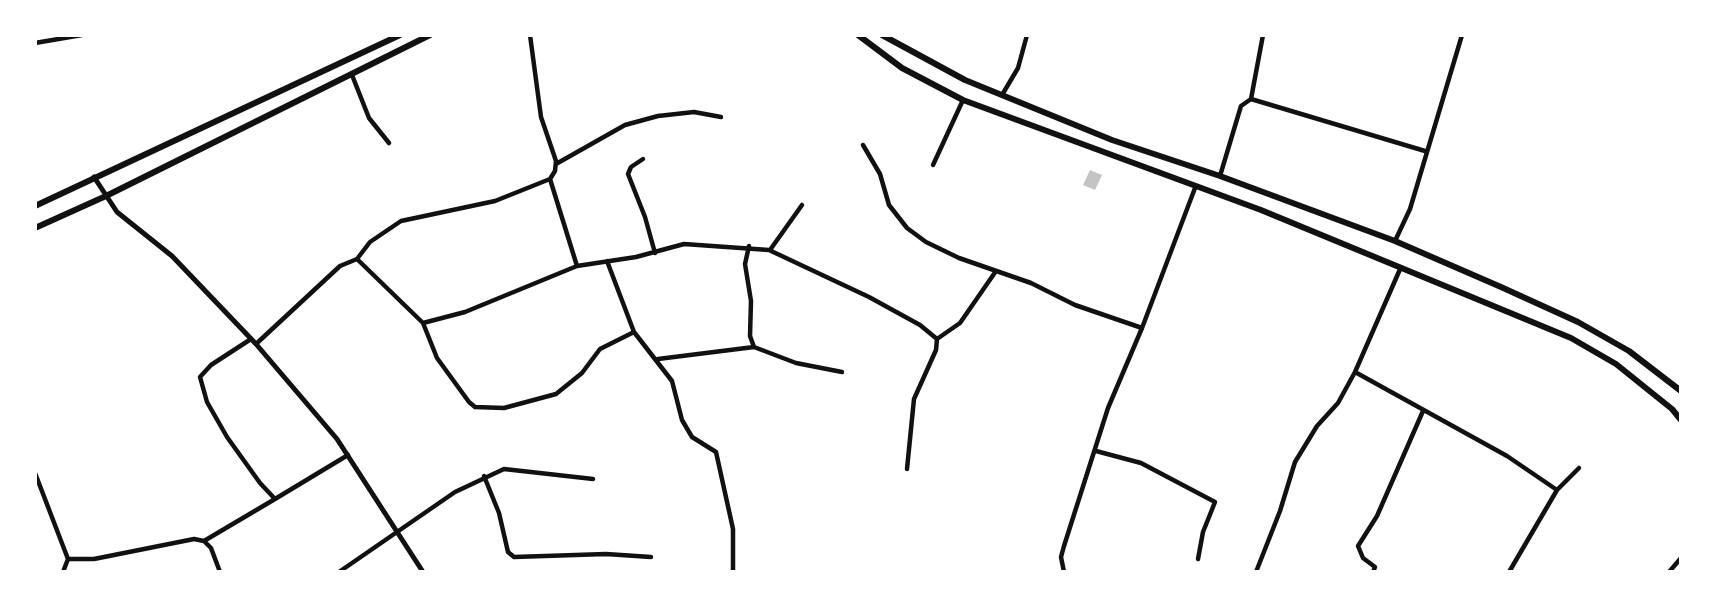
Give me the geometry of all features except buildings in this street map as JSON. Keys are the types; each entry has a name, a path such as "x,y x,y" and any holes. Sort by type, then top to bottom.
{"main road":[{"path":"35,206 400,35"},
{"path":"35,228 106,196 430,35"},
{"path":"858,35 902,68 963,100 1401,267 1571,338 1616,364 1672,409 1681,420"},
{"path":"882,35 965,80 1112,140 1220,176 1395,241 1578,322 1629,351 1680,388"}],"street":[{"path":"37,43 42,35"},
{"path":"37,43 82,35"},
{"path":"530,35 541,117 556,164"},
{"path":"1002,95 1018,68 1027,35"},
{"path":"1220,176 1241,106 1251,99 1263,35"},
{"path":"1395,241 1410,209 1425,151 1462,35"},
{"path":"352,75 369,118 389,143"},
{"path":"1251,99 1425,151"},
{"path":"933,166 963,100"},
{"path":"577,266 550,179 556,164 596,140 636,122 658,116 694,112 721,117"},
{"path":"863,145 880,174 889,205 907,228 959,258 1031,283 1075,305 1142,328"},
{"path":"643,159 631,167 628,174 645,217 655,253"},
{"path":"94,177 117,212 172,256 253,341 349,455 423,572"},
{"path":"275,499 227,437 200,386 204,370 253,341 340,266 357,259 364,247 401,221 495,201 550,179"},
{"path":"1064,572 1061,557 1063,546 1108,408 1142,328 1195,188"},
{"path":"769,250 802,205"},
{"path":"423,323 465,312 577,266 655,253 684,244 749,246 769,250 869,297 920,325 937,339"},
{"path":"749,246 745,264 751,301 750,336 754,347"},
{"path":"357,259 423,323 437,358 475,407 505,408 556,394 582,373 600,349 634,332"},
{"path":"607,261 634,332 658,359 672,381 682,420 692,437 716,452 733,529 733,572"},
{"path":"1256,572 1280,511 1295,462 1317,426 1338,403 1355,372 1401,267"},
{"path":"907,469 914,399 936,350 937,339 960,323 996,271"},
{"path":"658,359 754,347 796,363 842,372"},
{"path":"1355,372 1507,456 1557,490"},
{"path":"1373,572 1376,567 1363,558 1358,546 1377,516 1423,411"},
{"path":"1096,451 1141,463 1215,502 1203,532 1198,559"},
{"path":"68,559 94,559 182,540 204,541 349,455"},
{"path":"339,572 484,476 504,469 522,468 593,478"},
{"path":"1509,572 1557,490 1579,468"},
{"path":"35,473 68,559 63,572"},
{"path":"484,476 499,513 508,552 514,557 606,554 652,557"},
{"path":"204,541 211,548 220,572"},
{"path":"1669,572 1681,558"}]}
